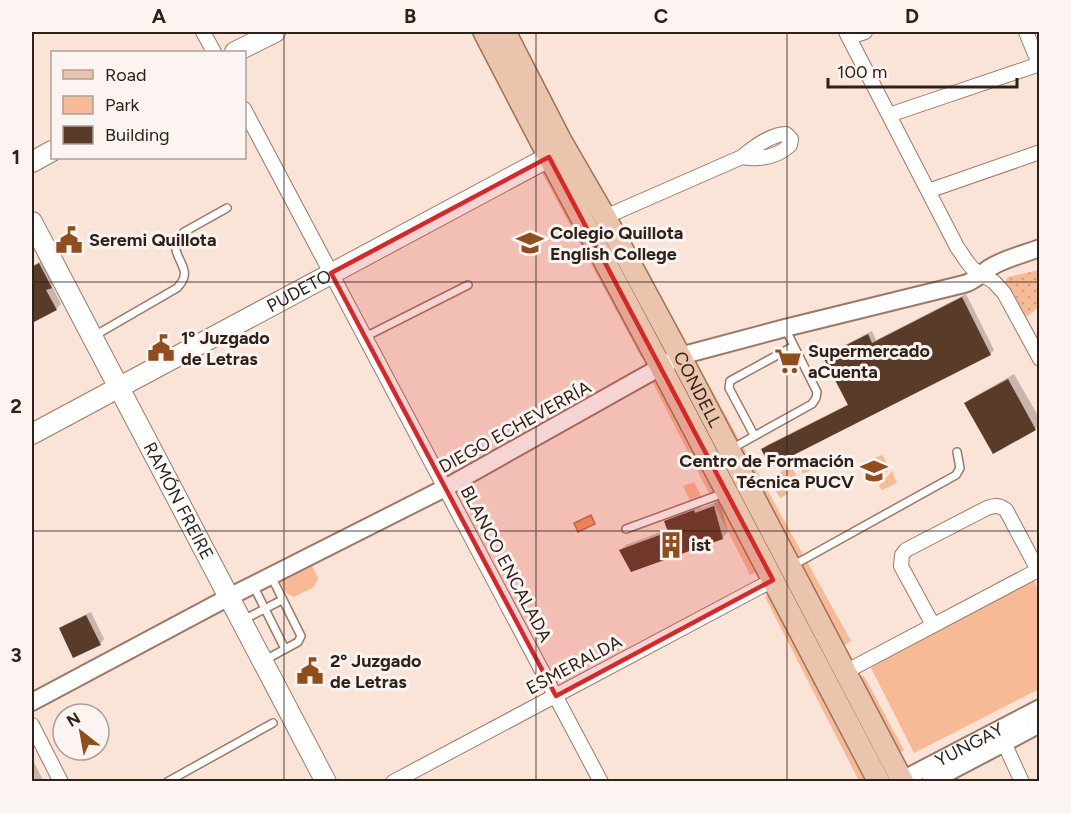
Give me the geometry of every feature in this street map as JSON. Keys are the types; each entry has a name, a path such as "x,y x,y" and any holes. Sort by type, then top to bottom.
{"main road":[{"path":"237,51 275,32"},
{"name":"CONDELL","path":"484,32 555,149 605,217 902,781"},
{"name":"CONDELL","path":"505,32 555,149 661,367 879,782"},
{"name":"PUDETO","path":"32,434 555,149"},
{"path":"32,162 51,152"},
{"name":"RAMÓN FREIRE","path":"32,222 326,782"}],"street":[{"path":"203,32 213,51"},
{"path":"865,32 847,34 928,191 973,269 994,282 1005,293 1040,359"},
{"path":"889,115 1039,64 1026,32"},
{"name":"BLANCO ENCALADA","path":"246,113 601,782"},
{"path":"928,191 1040,152"},
{"path":"605,217 742,157"},
{"name":"DIEGO ECHEVERRÍA","path":"32,702 229,597 446,488 680,356 964,284 996,264 1040,248"},
{"path":"845,672 933,626 1039,570 1006,510 1000,506 977,513 906,550 902,555 901,566 933,626"},
{"name":"ESMERALDA","path":"393,782 773,580"},
{"name":"YUNGAY","path":"930,782 1040,708"},
{"name":"YUNGAY","path":"902,781 1001,736 1040,724"},
{"path":"32,725 61,782"},
{"path":"1001,736 1022,782"}],"lane":[{"path":"92,338 177,288 184,280 185,273 175,248 176,240 184,232 227,208"},
{"path":"365,337 468,285"},
{"path":"729,450 815,401 817,392 785,328"},
{"path":"754,435 729,388 730,381 794,346"},
{"path":"790,567 956,475 960,468 957,452"},
{"path":"626,530 727,492"},
{"path":"262,662 298,642 301,636 271,576"},
{"path":"253,585 285,650"},
{"path":"241,621 282,600"},
{"path":"167,782 273,723"}],"highlighted area":[{"path":"549,157 773,580 556,696 331,273"}],"green space":[{"path":"549,169 647,353 641,357 542,173"},
{"path":"1039,270 1039,307 1025,318 1004,283 1008,277"},
{"path":"699,370 851,641 840,648"},
{"path":"656,378 693,452 715,482 761,570 750,575 652,381"},
{"path":"813,455 819,466 803,474 798,463"},
{"path":"883,455 889,469 879,480 863,462"},
{"path":"791,466 797,477 783,484 788,494 780,498 769,479"},
{"path":"892,471 897,483 882,490 879,486"},
{"path":"694,482 703,500 691,503 683,486"},
{"path":"312,566 318,578 314,587 294,597 286,593 280,582"},
{"path":"1033,578 1039,591 1039,689 914,753 868,662"},
{"path":"773,592 873,781 859,781 765,597"},
{"path":"864,676 904,750 892,757 853,681"}],"water":[{"path":"591,515 595,524 578,532 574,523"}],"building":[{"path":"39,263 52,288 46,290 57,310 32,323 32,267"},
{"path":"962,297 991,355 770,467 761,449 848,405 823,357 868,334 872,343"},
{"path":"1008,379 1036,430 993,454 964,403"},
{"name":"ist","path":"714,506 723,539 631,572 619,550 668,532 664,521 694,510 695,513"},
{"path":"86,615 101,645 73,658 59,628"}],"place":[{"name":"Seremi Quillota","path":"69,240"},
{"name":"Colegio Quillota English College","path":"530,243"},
{"name":"1º Juzgado de Letras","path":"161,348"},
{"name":"Supermercado aCuenta","path":"788,361"},
{"name":"Centro de Formación Técnica PUCV","path":"874,471"},
{"name":"ist","path":"671,545"},
{"name":"2º Juzgado de Letras","path":"310,671"}]}
